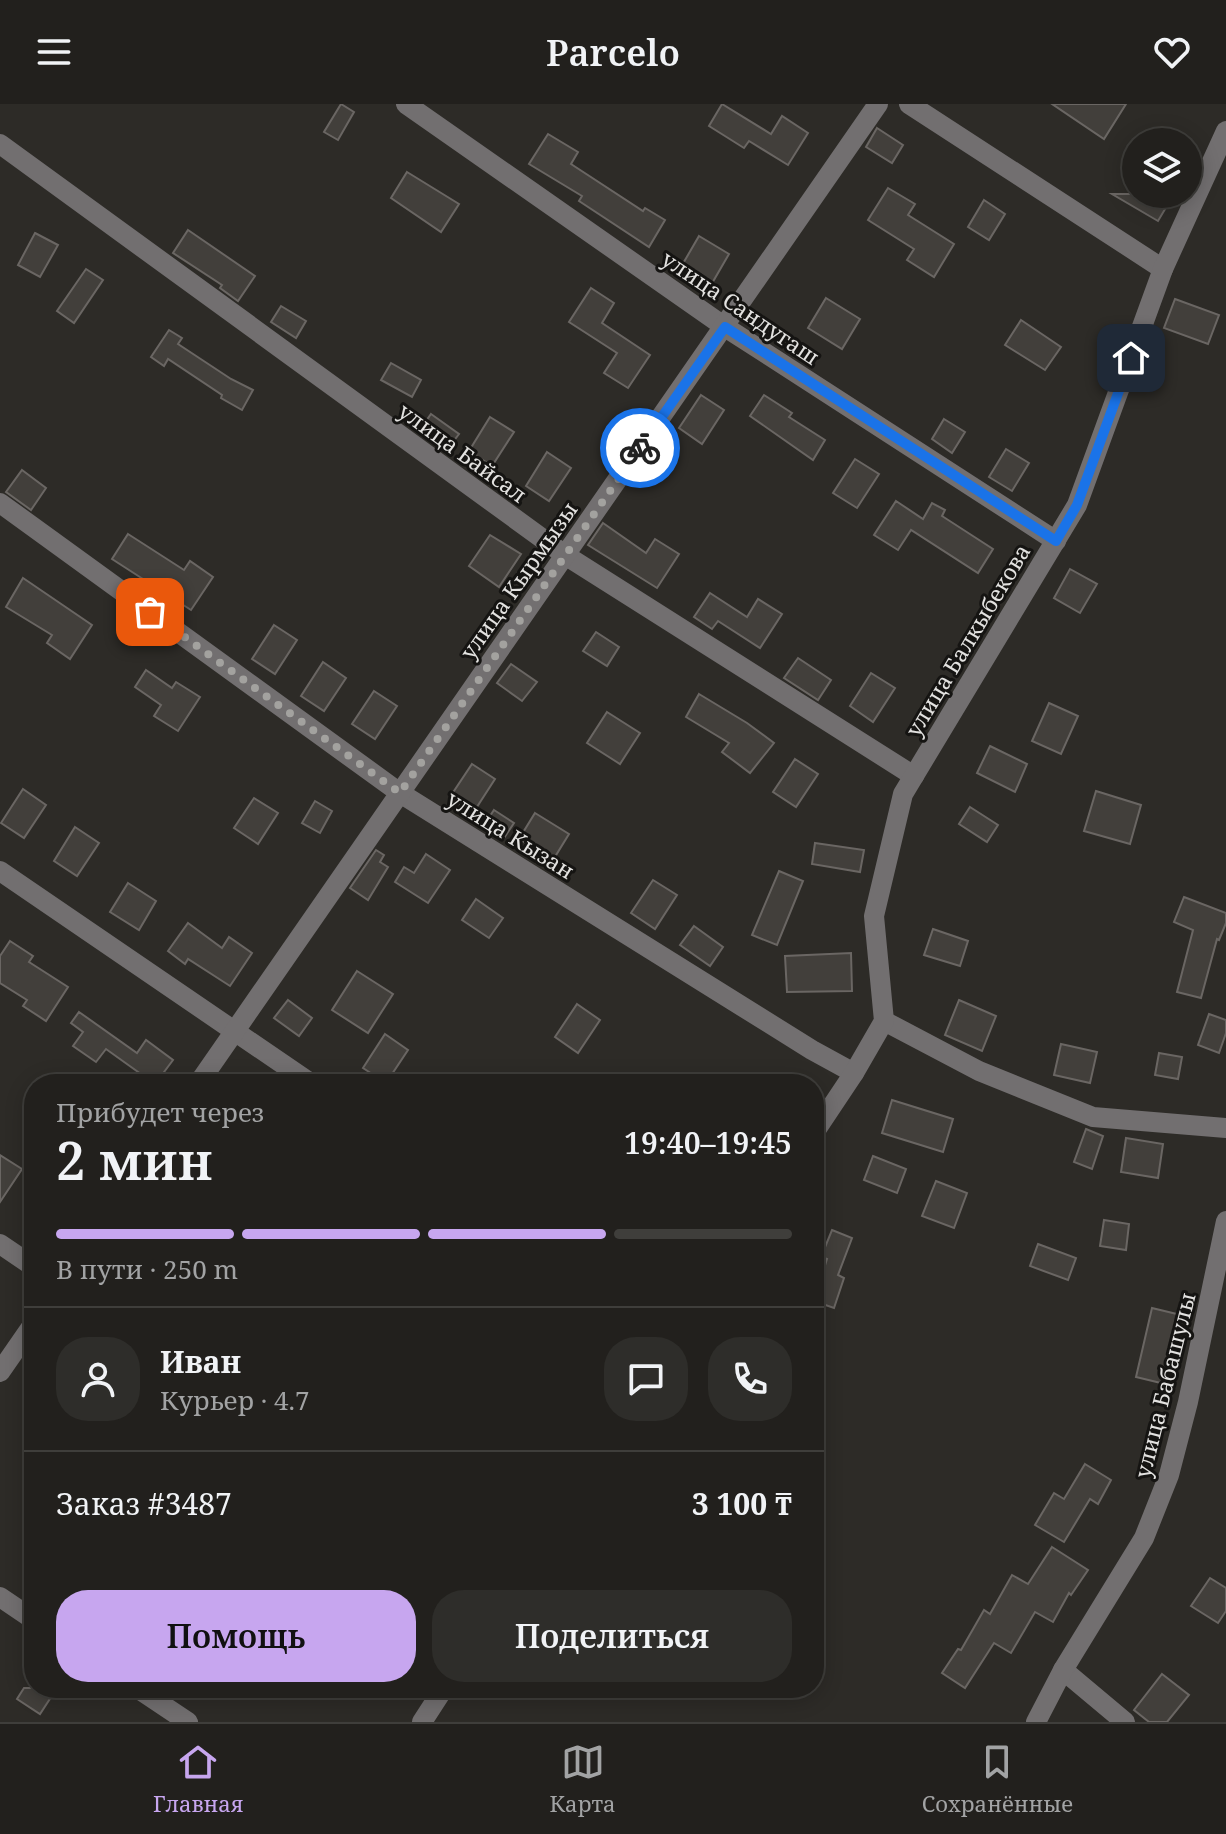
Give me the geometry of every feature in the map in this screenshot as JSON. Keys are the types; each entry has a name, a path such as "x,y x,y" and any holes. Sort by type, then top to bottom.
{"street":[{"name":"улица Сандугаш","path":"406,104 725,327 1056,541"},
{"name":"улица Кырмызы","path":"205,1074 878,104"},
{"path":"909,104 1163,269"},
{"name":"улица Балкыбекова","path":"884,1021 874,916 903,794 1077,505 1163,269 1226,131"},
{"name":"улица Байсал","path":"0,144 565,555 914,776"},
{"name":"улица Кызан","path":"0,503 400,793 812,1050 854,1073"},
{"path":"0,871 297,1074"},
{"path":"824,1118 884,1021 979,1071 1093,1117 1226,1128"},
{"name":"улица Бабашулы","path":"1036,1722 1063,1670 1144,1538 1169,1475 1188,1402 1226,1221"},
{"path":"0,1244 24,1260"},
{"path":"0,1372 24,1337"},
{"path":"0,1597 24,1613"},
{"path":"1063,1670 1125,1722"},
{"path":"152,1698 188,1722"},
{"path":"422,1722 438,1698"}],"building":[{"path":"341,104 354,112 338,140 324,132"},
{"path":"722,104 771,134 782,116 808,133 788,165 749,141 744,148 709,126"},
{"path":"1052,104 1126,104 1104,139"},
{"path":"877,128 903,145 892,163 866,147"},
{"path":"548,134 578,152 571,164 643,211 645,208 665,220 649,247 579,201 582,196 529,164"},
{"path":"407,172 459,204 441,232 391,198"},
{"path":"888,188 915,204 908,215 954,244 934,277 907,260 914,249 868,220"},
{"path":"984,200 1005,214 989,240 968,227"},
{"path":"1136,208 1166,208 1158,221"},
{"path":"188,230 255,276 238,301 220,288 222,285 173,253"},
{"path":"35,233 58,245 40,277 18,265"},
{"path":"699,236 729,254 711,285 681,267"},
{"path":"86,269 103,280 74,323 57,311"},
{"path":"591,288 614,303 602,323 650,355 628,388 604,373 617,353 569,322"},
{"path":"826,298 860,319 842,349 808,328"},
{"path":"1175,299 1219,315 1208,344 1164,328"},
{"path":"281,306 306,321 296,338 271,322"},
{"path":"1021,320 1061,347 1045,370 1005,345"},
{"path":"169,330 182,338 178,344 253,390 242,410 168,359 164,366 151,357"},
{"path":"391,363 421,380 412,397 381,380"},
{"path":"701,395 724,410 702,444 679,428"},
{"path":"764,395 792,413 789,417 825,440 813,460 750,416"},
{"path":"431,414 459,434 446,451 419,431"},
{"path":"490,417 514,432 492,466 469,451"},
{"path":"944,419 965,432 952,453 932,439"},
{"path":"1006,449 1029,463 1012,491 989,477"},
{"path":"547,452 571,468 549,501 526,486"},
{"path":"855,459 879,474 857,508 833,493"},
{"path":"22,470 46,488 31,510 6,492"},
{"path":"896,501 923,519 932,503 945,510 942,516 993,549 978,573 911,530 898,550 874,535"},
{"path":"603,523 646,553 655,539 679,554 657,588 588,545"},
{"path":"128,534 184,570 190,561 213,577 191,610 112,559"},
{"path":"490,535 521,554 499,587 469,566"},
{"path":"1070,569 1097,584 1080,613 1054,598"},
{"path":"23,578 92,625 70,659 47,643 52,635 6,607"},
{"path":"710,593 747,617 758,599 782,614 760,648 718,621 712,629 694,617"},
{"path":"274,625 297,640 275,674 252,659"},
{"path":"596,632 619,647 607,666 583,651"},
{"path":"798,658 831,680 818,700 784,678"},
{"path":"323,662 346,678 324,711 301,696"},
{"path":"511,664 537,682 522,701 497,683"},
{"path":"146,670 172,688 176,682 200,697 178,731 154,716 161,705 135,687"},
{"path":"871,673 895,688 873,722 850,706"},
{"path":"374,691 397,706 375,739 352,724"},
{"path":"699,694 774,743 750,773 722,752 729,743 686,717"},
{"path":"1049,703 1078,716 1061,754 1032,741"},
{"path":"607,712 640,733 620,764 587,743"},
{"path":"990,746 1027,764 1015,792 977,773"},
{"path":"795,759 818,774 796,807 773,792"},
{"path":"472,764 495,779 473,813 450,797"},
{"path":"23,789 46,805 24,838 1,823"},
{"path":"1096,791 1141,805 1130,844 1084,831"},
{"path":"254,798 278,813 258,844 234,828"},
{"path":"315,801 332,811 320,833 302,823"},
{"path":"970,807 998,825 987,842 959,824"},
{"path":"494,810 514,823 504,838 484,825"},
{"path":"535,813 569,834 553,860 519,839"},
{"path":"75,827 99,843 77,876 54,861"},
{"path":"815,843 864,850 860,872 812,864"},
{"path":"376,850 384,855 380,862 388,867 368,900 350,888"},
{"path":"426,854 450,870 428,903 395,882 404,867 414,873"},
{"path":"779,871 803,881 777,945 752,935"},
{"path":"653,880 677,895 655,929 631,913"},
{"path":"128,883 156,901 139,930 110,912"},
{"path":"1184,897 1226,913 1226,923 1217,939 1201,998 1177,992 1193,930 1174,922"},
{"path":"476,899 503,918 489,938 462,920"},
{"path":"188,923 222,948 229,937 252,953 230,986 188,959 185,964 168,951"},
{"path":"694,926 723,947 710,966 680,945"},
{"path":"933,929 968,941 960,966 924,955"},
{"path":"10,941 33,956 29,962 68,987 46,1021 23,1006 27,1000 0,983 0,956"},
{"path":"851,953 852,991 787,992 785,956"},
{"path":"357,971 393,994 368,1033 332,1010"},
{"path":"288,1000 312,1018 299,1036 274,1018"},
{"path":"959,1000 996,1016 982,1051 945,1035"},
{"path":"577,1004 600,1020 578,1053 555,1037"},
{"path":"79,1012 137,1053 146,1040 173,1060 162,1074 141,1074 106,1049 96,1062 73,1046 83,1032 71,1023"},
{"path":"1209,1014 1226,1020 1226,1033 1219,1053 1198,1045"},
{"path":"385,1034 408,1050 392,1074 372,1074 363,1068"},
{"path":"1061,1044 1097,1052 1090,1083 1054,1075"},
{"path":"1159,1053 1182,1057 1178,1079 1155,1075"},
{"path":"892,1100 953,1119 943,1152 882,1133"},
{"path":"1086,1129 1103,1136 1092,1169 1074,1162"},
{"path":"1126,1138 1163,1144 1158,1178 1121,1172"},
{"path":"0,1155 22,1169 0,1202"},
{"path":"873,1156 906,1169 897,1193 864,1180"},
{"path":"936,1181 967,1193 954,1228 922,1216"},
{"path":"1104,1220 1129,1224 1126,1250 1100,1246"},
{"path":"832,1230 852,1238 838,1275 844,1278 834,1308 824,1304 827,1259 824,1258"},
{"path":"1038,1244 1076,1258 1068,1280 1030,1266"},
{"path":"1152,1308 1181,1315 1165,1384 1136,1377"},
{"path":"1085,1464 1111,1480 1098,1504 1090,1499 1064,1542 1035,1525 1054,1493 1064,1499"},
{"path":"1052,1547 1088,1570 1071,1595 1069,1593 1053,1622 1035,1612 1011,1653 994,1643 965,1688 942,1673 958,1649 961,1650 984,1610 990,1614 1012,1575 1028,1584"},
{"path":"1210,1578 1226,1588 1226,1611 1218,1623 1191,1606"},
{"path":"1162,1674 1189,1695 1167,1722 1149,1722 1134,1710"},
{"path":"24,1688 24,1698 50,1698 40,1714 17,1699"}],"way so far":[{"path":"150,612 400,793 640,448"}],"route":[{"path":"640,448 725,327 1056,541 1077,505 1131,358"}]}
